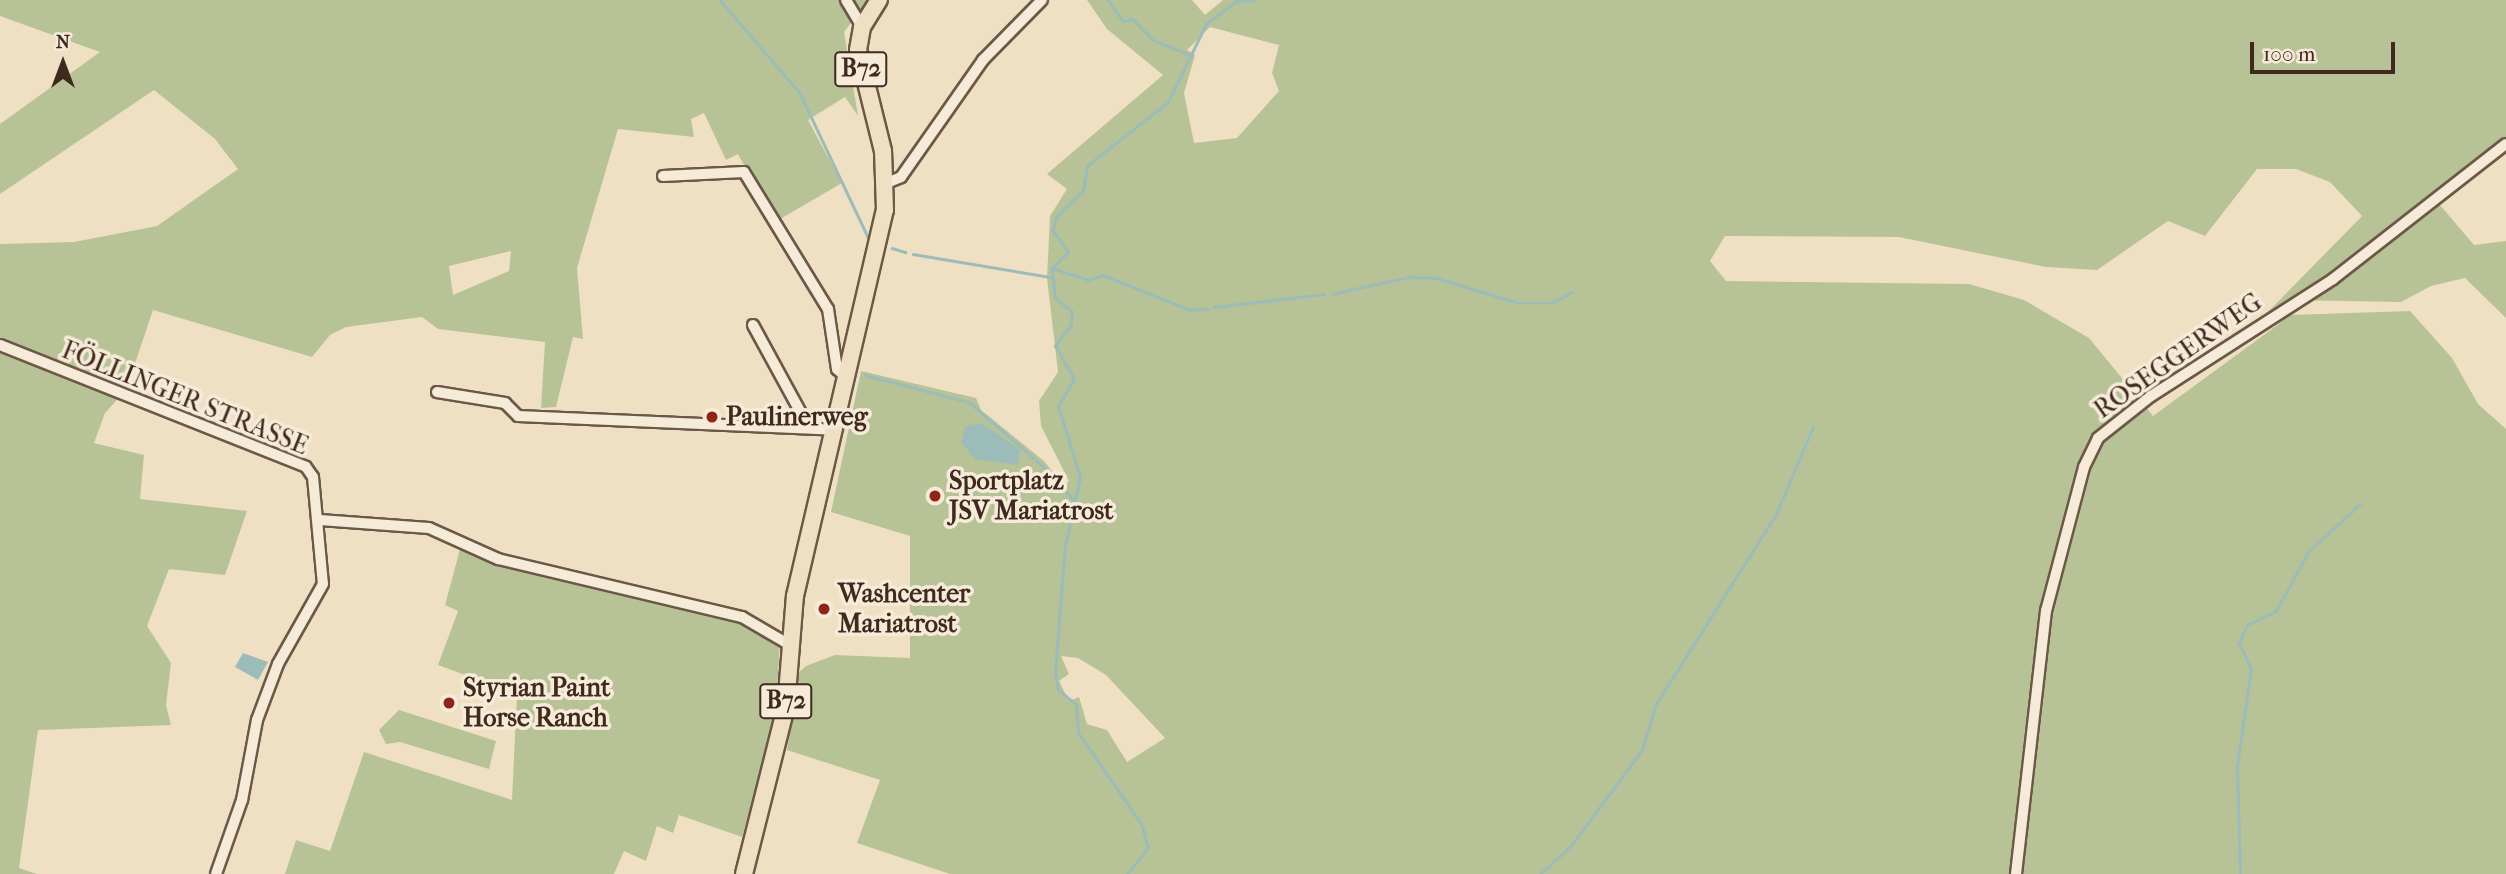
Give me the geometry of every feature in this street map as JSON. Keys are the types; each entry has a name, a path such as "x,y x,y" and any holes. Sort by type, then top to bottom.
{"main road":[{"name":"B72","path":"744,874 783,720 795,596 847,377 887,183 859,61 862,27 878,0"}],"street":[{"path":"846,0 862,27"},
{"path":"887,183 901,177 983,60 1042,0"},
{"name":"ROSEGGERWEG","path":"2015,874 2046,611 2084,467 2098,438 2151,396 2333,279 2506,144"},
{"path":"663,176 744,172 828,309 837,369 847,377"},
{"path":"753,326 808,426"},
{"name":"FÖLLINGER STRASSE","path":"0,345 306,467 320,520 323,584 278,664 257,720 242,800 216,874"},
{"path":"437,392 505,403 518,416 808,426 835,430"},
{"path":"320,520 429,528 498,559 742,617 790,645"}],"green space":[{"path":"0,0 868,0 844,32 858,116 845,97 808,120 842,183 775,222 738,154 726,160 704,113 691,119 694,137 618,129 577,268 583,339 573,337 556,407 541,408 545,342 438,329 422,317 346,327 330,335 312,357 153,310 126,390 105,413 94,443 144,455 140,499 247,511 225,575 169,569 147,626 171,663 166,705 171,725 38,730 19,868 37,874 0,874 0,244 74,242 157,226 238,169 215,139 154,90 0,194 0,124 100,52 0,16","holes":["511,251 509,271 453,295 449,266"]},
{"path":"1087,0 1192,0 1205,15 1223,0 2506,0 2506,144 2434,198 2474,245 2506,241 2506,318 2465,278 2431,286 2401,302 2288,300 2265,315 2362,216 2330,182 2296,169 2257,169 2205,236 2168,221 2097,270 2046,267 1899,237 1725,236 1710,261 1726,281 1969,284 2024,300 2089,338 2153,416 2291,315 2410,311 2452,358 2478,404 2506,429 2506,874 950,874 857,843 880,780 787,750 799,672 806,666 835,655 910,658 910,536 831,512 861,371 976,398 981,410 1044,461 1064,486 1069,481 1041,426 1039,401 1058,372 1047,278 1050,216 1067,189 1047,174 1163,75 1107,29","holes":["1210,27 1279,45 1272,73 1279,91 1237,138 1194,143 1184,93 1195,55 1187,50","1061,656 1078,658 1106,675 1165,738 1127,762 1107,730 1087,724 1079,697 1069,701 1059,681 1069,674"]},
{"path":"463,538 505,555 750,614 780,637 776,715 742,837 679,815 673,833 657,826 646,861 624,851 614,874 285,874 296,840 330,851 364,752 512,800 517,694 438,665 458,611 445,605"},
{"path":"399,710 496,741 489,769 400,742 386,744 379,730"}],"water":[{"path":"981,423 1020,450 1018,465 975,459 961,442 965,426"},
{"path":"243,653 268,662 258,680 235,667"}],"waterway":[{"path":"720,0 800,93 870,241"},
{"path":"1108,0 1123,21 1133,19 1153,40 1190,55"},
{"path":"1127,874 1148,848 1141,824 1078,733 1076,705 1058,690 1055,672 1065,546 1080,477 1058,406 1074,379 1055,346 1071,325 1072,312 1055,298 1052,268 1068,252 1053,231 1056,217 1083,191 1087,166 1168,102 1206,24 1237,1 1254,0"},
{"path":"892,248 905,252"},
{"path":"913,254 1051,277"},
{"path":"1052,268 1088,280 1103,275 1191,310 1207,309"},
{"path":"1332,294 1408,277 1437,278 1519,303 1552,303 1571,292"},
{"path":"1214,307 1324,294"},
{"path":"865,375 969,402 1052,474"},
{"path":"1540,874 1570,847 1642,750 1656,704 1776,514 1813,427"},
{"path":"1054,477 1075,501"},
{"path":"2240,874 2237,766 2251,669 2239,643 2247,625 2276,611 2308,552 2360,504"}],"place":[{"name":"Paulinerweg","path":"712,417"},
{"name":"Sportplatz JSV Mariatrost","path":"935,496"},
{"name":"Washcenter Mariatrost","path":"824,609"},
{"name":"Styrian Paint Horse Ranch","path":"449,703"}]}
